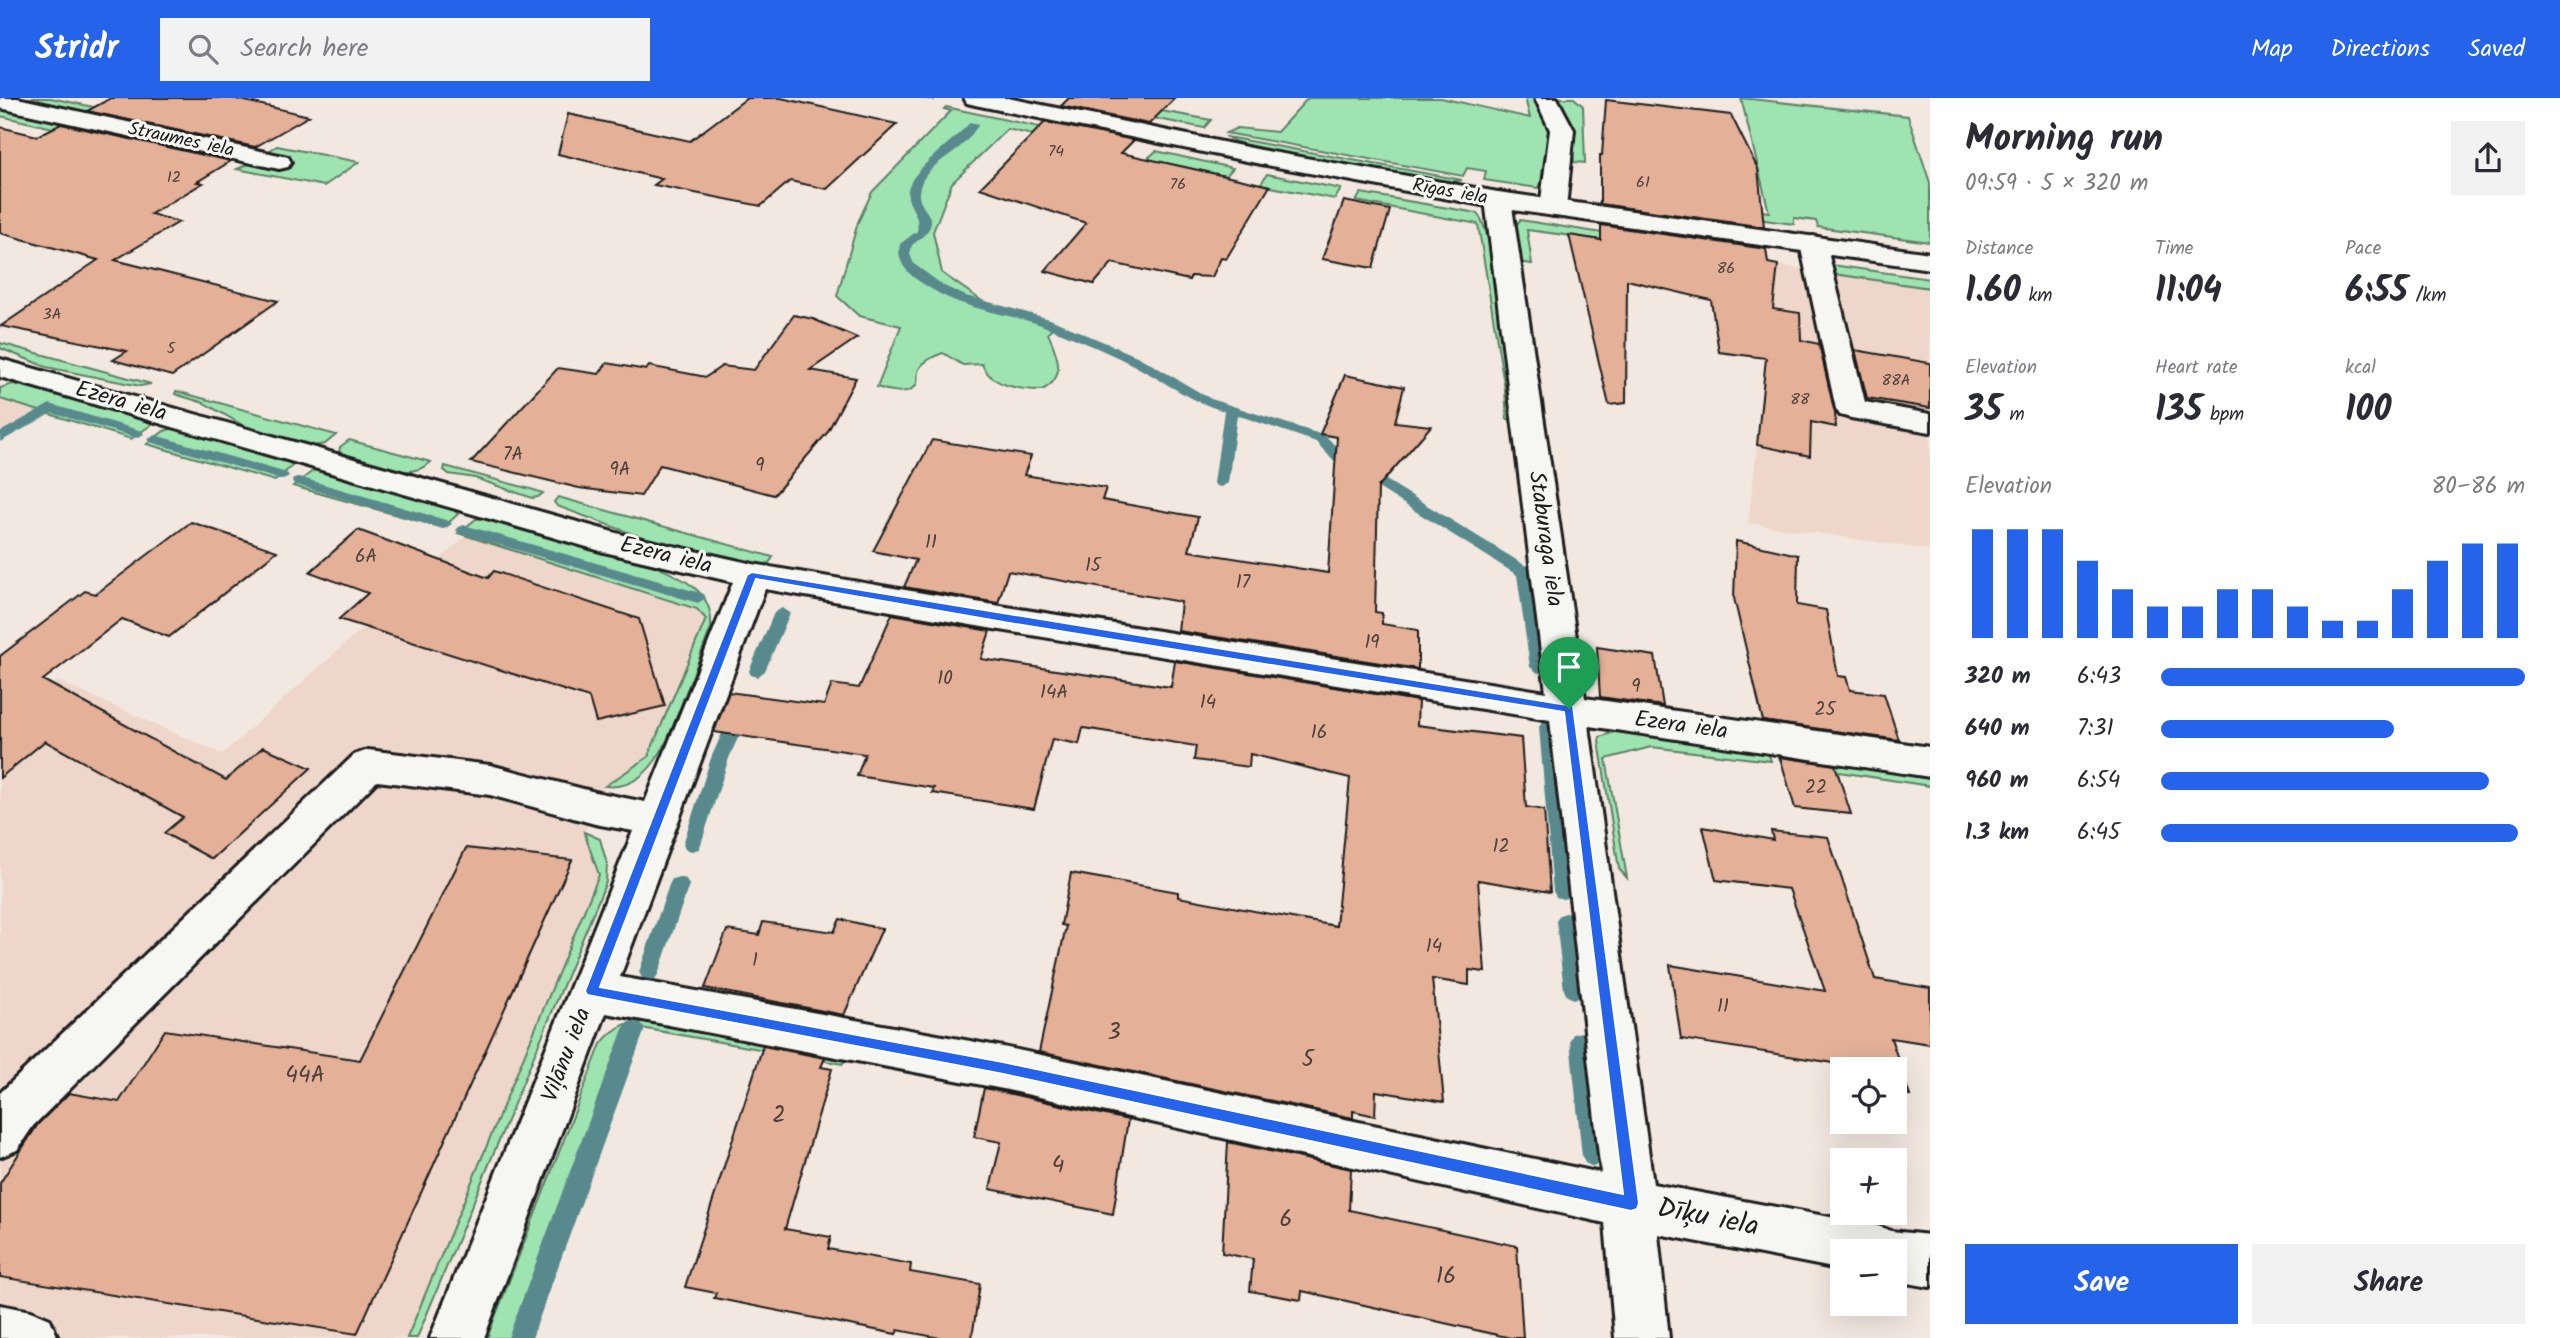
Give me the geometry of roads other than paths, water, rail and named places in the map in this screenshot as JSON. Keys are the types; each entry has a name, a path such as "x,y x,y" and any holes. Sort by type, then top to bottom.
{"street":[{"name":"Rīgas iela","path":"975,98 1273,159 1497,200 1930,261"},
{"path":"1546,98 1562,130 1553,208"},
{"name":"Straumes iela","path":"0,101 279,162"},
{"name":"Staburaga iela","path":"1497,200 1569,709 1631,1203 1642,1338"},
{"path":"1813,244 1851,409 1930,423"},
{"name":"Ezera iela","path":"0,368 616,544 752,575 998,618 1569,709 1930,762"},
{"name":"Viļānu iela","path":"457,1338 752,575"},
{"path":"0,1133 16,1110 368,765 490,780 595,808 658,820"},
{"name":"Dīķu iela","path":"591,991 1003,1068 1631,1203 1830,1242"},
{"path":"1907,1257 1930,1261"},
{"path":"0,1332 32,1338"}],"waterway":[{"path":"974,124 960,141 925,170 915,185 914,198 923,213 925,224 923,232 906,244 904,254 908,266 940,289 962,299 1045,322 1134,360 1206,402 1231,409"},
{"path":"0,438 50,408 137,434"},
{"path":"1221,483 1231,409"},
{"path":"1231,409 1321,439 1337,456 1525,573 1538,667"},
{"path":"155,439 282,476"},
{"path":"299,481 444,524"},
{"path":"464,530 698,598"},
{"path":"757,671 782,613"},
{"path":"692,844 720,758 740,713"},
{"path":"1548,727 1563,891"},
{"path":"649,972 679,885"},
{"path":"1566,921 1574,990"},
{"path":"520,1338 634,1029"},
{"path":"1581,1041 1593,1156"}]}
